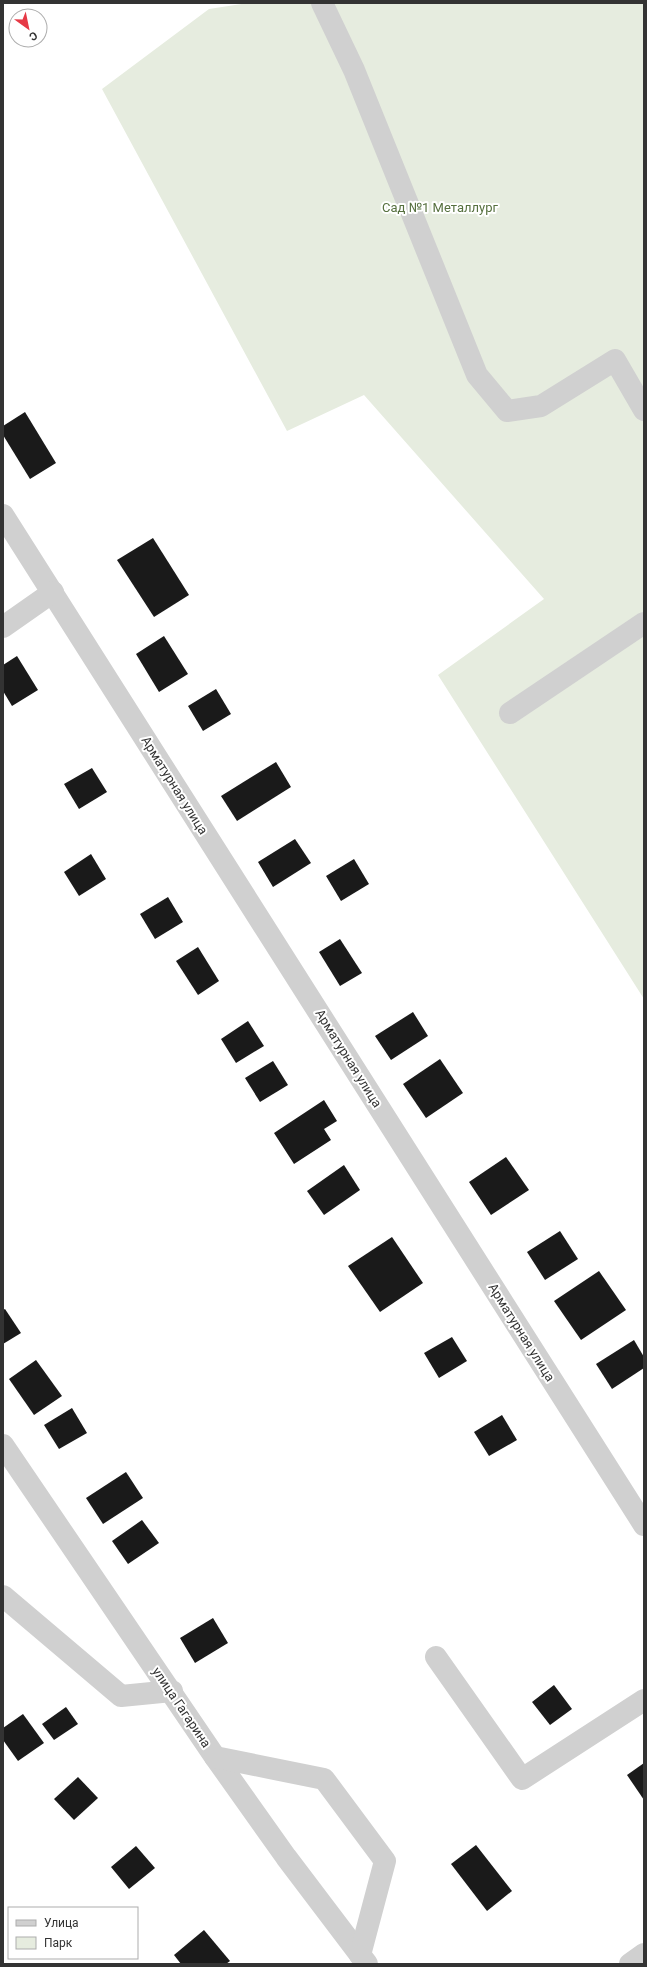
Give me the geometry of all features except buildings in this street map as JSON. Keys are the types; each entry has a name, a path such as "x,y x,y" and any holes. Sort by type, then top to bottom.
{"street":[{"path":"322,3 354,70 477,375 507,411 541,406 615,360 644,410"},
{"name":"Арматурная улица","path":"3,515 644,1525"},
{"path":"3,627 53,592"},
{"path":"510,713 644,623"},
{"name":"улица Гагарина","path":"3,1445 172,1691 215,1757 286,1857 363,1960"},
{"path":"3,1596 121,1696 172,1691"},
{"path":"436,1657 522,1779 644,1700"},
{"path":"215,1757 324,1779 385,1861 363,1960"},
{"path":"630,1964 644,1954"}],"green space":[{"name":"Сад №1 Металлург","path":"248,3 644,3 644,999 438,675 544,599 364,395 287,431 102,89 209,9"}]}
